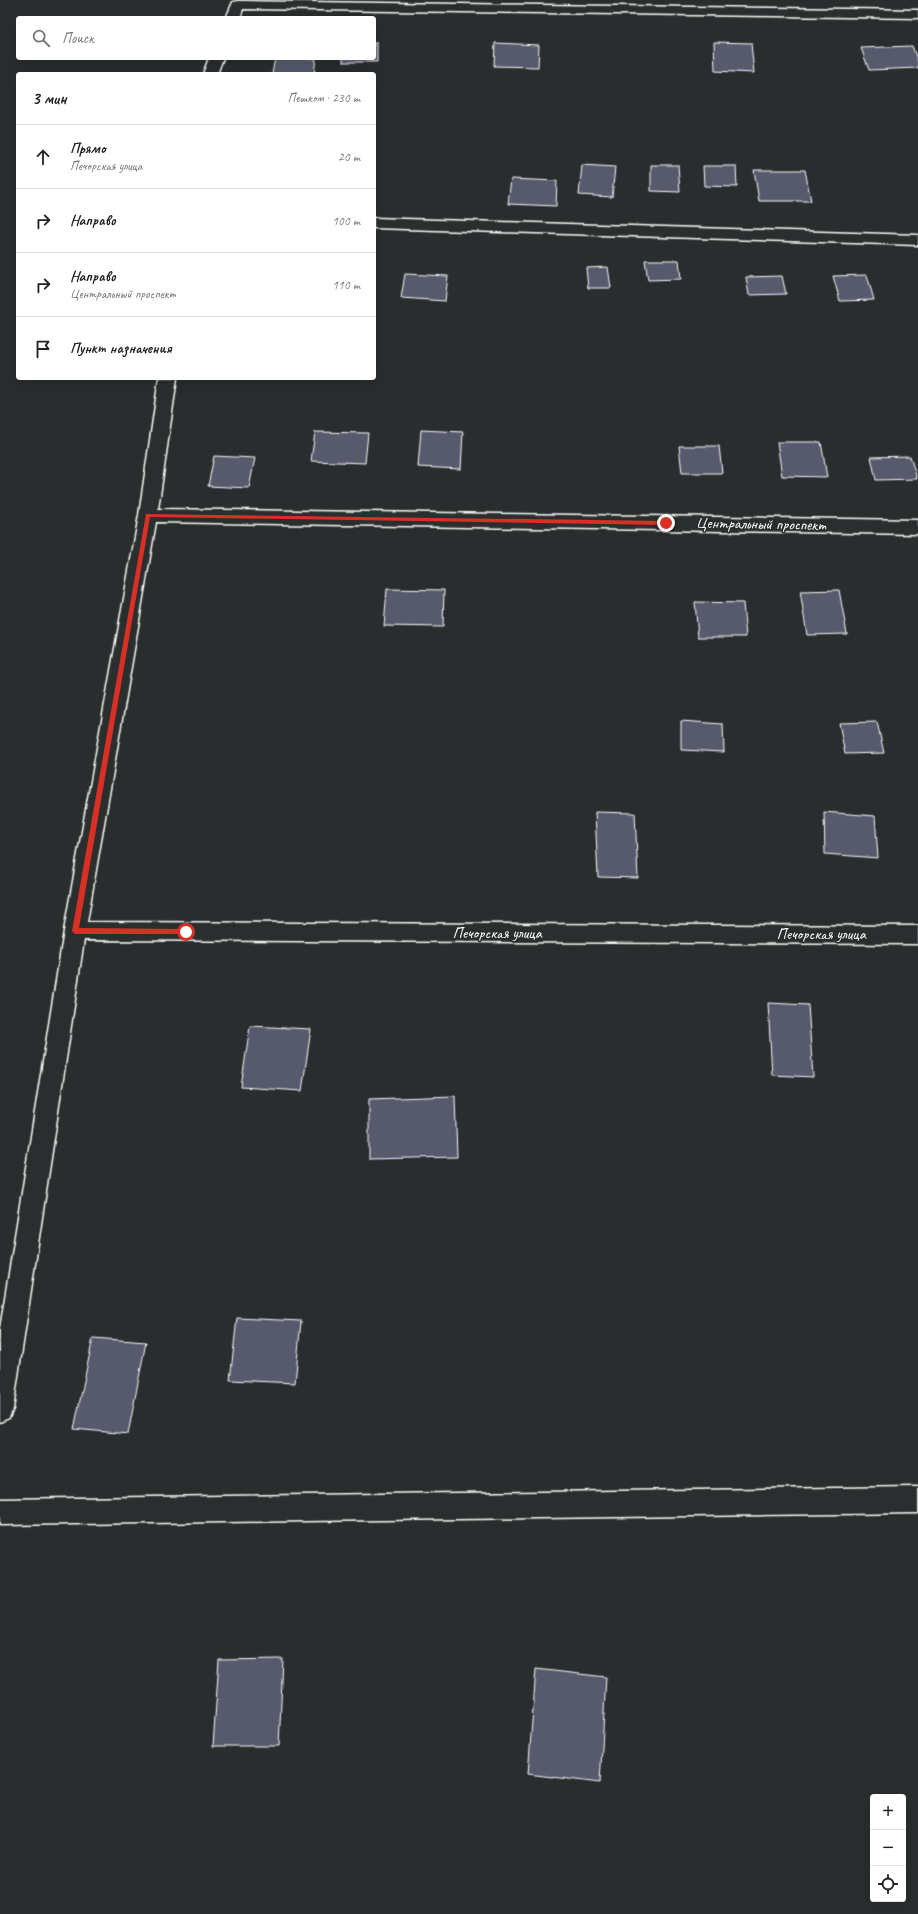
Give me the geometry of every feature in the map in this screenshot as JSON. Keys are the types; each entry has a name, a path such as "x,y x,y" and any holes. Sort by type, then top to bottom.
{"street":[{"path":"234,16 239,2 918,14"},
{"path":"211,72 215,60"},
{"path":"376,223 918,240"},
{"path":"0,1409 75,931 148,515 168,380"},
{"name":"Центральный проспект","path":"148,515 918,527"},
{"name":"Печорская улица","path":"75,931 918,935"},
{"path":"0,1512 918,1500"}],"building":[{"path":"714,42 751,43 754,73 715,71"},
{"path":"377,43 377,62 343,62 343,60 376,60"},
{"path":"495,43 539,45 538,67 494,66"},
{"path":"912,46 918,62 918,68 869,70 861,48"},
{"path":"275,60 316,60 314,72 272,72"},
{"path":"582,165 615,167 612,197 579,195"},
{"path":"651,165 678,165 680,192 651,191"},
{"path":"703,166 736,166 737,187 704,186"},
{"path":"754,170 805,170 811,201 759,201"},
{"path":"511,179 557,181 556,206 508,204"},
{"path":"645,260 679,260 681,279 648,280"},
{"path":"608,267 611,288 588,288 586,268"},
{"path":"405,274 448,276 445,301 401,298"},
{"path":"867,275 874,300 840,301 833,276"},
{"path":"782,276 786,294 749,295 746,277"},
{"path":"421,430 463,432 461,469 418,467"},
{"path":"315,432 368,433 365,463 311,461"},
{"path":"777,442 821,442 827,477 782,476"},
{"path":"679,446 719,446 722,473 682,473"},
{"path":"214,456 255,458 249,488 208,486"},
{"path":"910,456 917,479 876,480 871,457"},
{"path":"387,589 444,590 443,627 384,626"},
{"path":"839,590 847,634 807,635 800,591"},
{"path":"695,602 743,603 746,637 698,637"},
{"path":"681,721 723,724 724,752 681,750"},
{"path":"877,722 884,753 845,754 839,723"},
{"path":"595,812 635,813 638,878 598,877"},
{"path":"824,812 875,816 878,858 825,854"},
{"path":"768,1003 808,1005 813,1077 772,1075"},
{"path":"250,1026 311,1029 302,1091 241,1087"},
{"path":"455,1096 457,1157 369,1159 369,1099"},
{"path":"237,1318 301,1321 295,1383 230,1380"},
{"path":"93,1338 146,1342 128,1434 74,1429"},
{"path":"283,1659 279,1746 213,1746 219,1660"},
{"path":"536,1669 606,1677 600,1783 528,1774"}],"route":[{"path":"186,932 75,931 148,515 666,523"}]}
